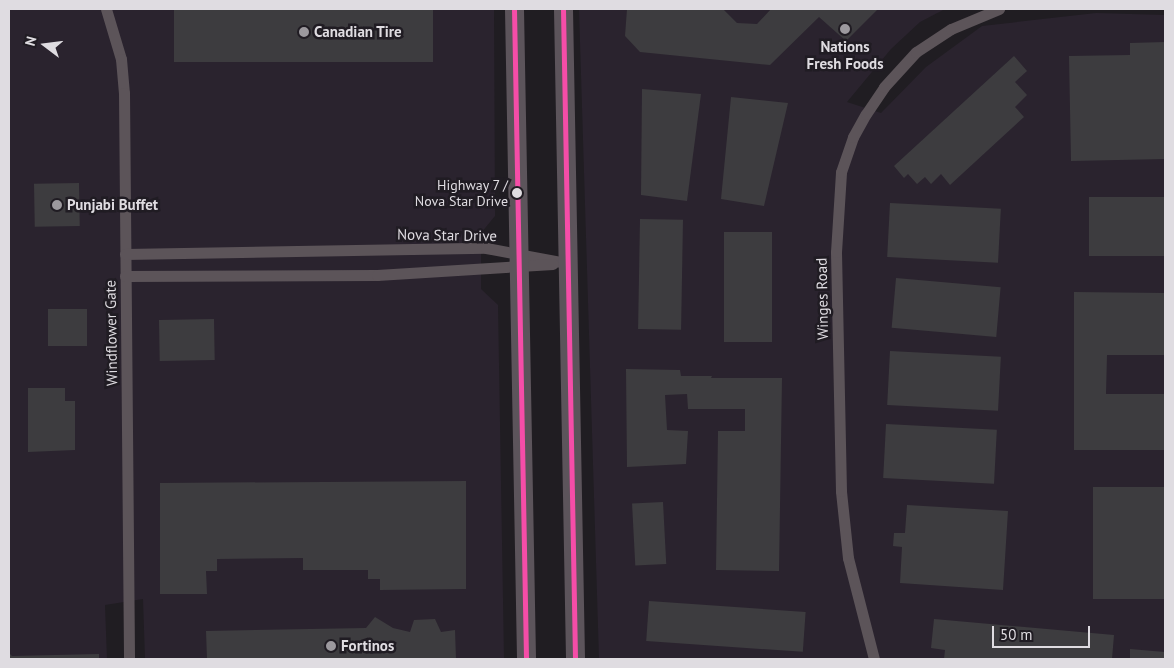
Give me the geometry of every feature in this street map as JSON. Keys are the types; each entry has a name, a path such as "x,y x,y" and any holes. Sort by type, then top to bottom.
{"main road":[{"path":"514,9 517,261 526,659"},
{"path":"563,9 566,263 575,659"}],"street":[{"name":"Windflower Gate","path":"106,9 121,59 123,84 129,659"},
{"name":"Winges Road","path":"874,659 848,558 841,492 836,245 841,172 853,137 866,114 884,87 916,52 951,29 999,9"},
{"name":"Nova Star Drive","path":"125,254 486,248 517,261"},
{"name":"Nova Star Drive","path":"125,276 377,275 517,261 566,263"}],"shaded area":[{"path":"9,9 494,9 495,216 481,233 481,289 498,305 504,659 145,659 143,599 105,605 107,659 9,659"},
{"path":"579,9 945,9 920,22 891,49 847,102 881,113 926,67 982,26 1096,13 1165,15 1165,659 599,659"}],"building":[{"name":"Canadian Tire","path":"174,9 433,9 433,62 174,62"},
{"path":"627,9 723,9 737,23 757,24 771,9 878,9 846,41 819,17 770,65 640,52 625,36"},
{"path":"1165,42 1165,159 1071,161 1069,56 1130,55 1130,43"},
{"path":"1014,56 1027,71 1015,82 1027,95 1015,107 1024,117 950,185 941,174 931,184 925,177 917,184 908,174 904,178 894,166"},
{"path":"642,89 701,94 687,201 641,195"},
{"path":"731,97 788,103 764,206 721,199"},
{"name":"Punjabi Buffet","path":"79,183 80,226 35,227 34,184"},
{"path":"1089,197 1165,197 1165,256 1089,256"},
{"path":"890,203 1001,209 998,263 887,257"},
{"path":"640,219 683,220 681,330 638,329"},
{"path":"724,232 772,232 772,342 724,342"},
{"path":"896,278 1001,287 996,337 892,328"},
{"path":"1074,292 1165,293 1165,355 1107,355 1106,394 1165,394 1165,450 1074,450"},
{"path":"48,309 87,309 87,346 48,346"},
{"path":"214,319 215,360 160,361 159,320"},
{"path":"890,351 1001,357 998,411 887,405"},
{"path":"626,369 680,370 681,376 712,376 711,378 782,378 779,571 716,570 718,431 745,431 745,409 688,409 687,394 665,395 667,430 688,431 686,464 627,467"},
{"path":"28,388 65,388 65,401 75,401 75,450 28,452"},
{"path":"886,424 997,430 994,484 883,478"},
{"path":"466,481 466,589 380,590 380,579 368,579 368,570 303,570 303,558 217,559 217,571 206,571 207,594 160,594 160,483"},
{"path":"1093,487 1165,487 1165,599 1093,599"},
{"path":"663,502 666,564 635,566 632,504"},
{"path":"907,505 1008,511 1003,590 900,583 902,547 893,546 894,533 905,533"},
{"path":"649,601 806,612 803,652 646,641"},
{"name":"Fortinos","path":"375,617 393,628 410,632 414,620 435,619 441,632 455,630 456,659 207,659 206,631 366,628"},
{"path":"934,619 1114,635 1112,659 944,659 945,650 931,648"},
{"path":"1130,649 1165,652 1165,659 1130,659"},
{"path":"9,653 12,656 99,654 99,659 9,659"}],"transit line":[{"path":"514,9 526,659"},
{"path":"563,9 575,659"}],"place":[{"name":"Nations Fresh Foods","path":"845,29"},
{"name":"Canadian Tire","path":"304,32"},
{"name":"Highway 7 / Nova Star Drive","path":"517,193"},
{"name":"Punjabi Buffet","path":"57,205"},
{"name":"Fortinos","path":"331,646"}]}
